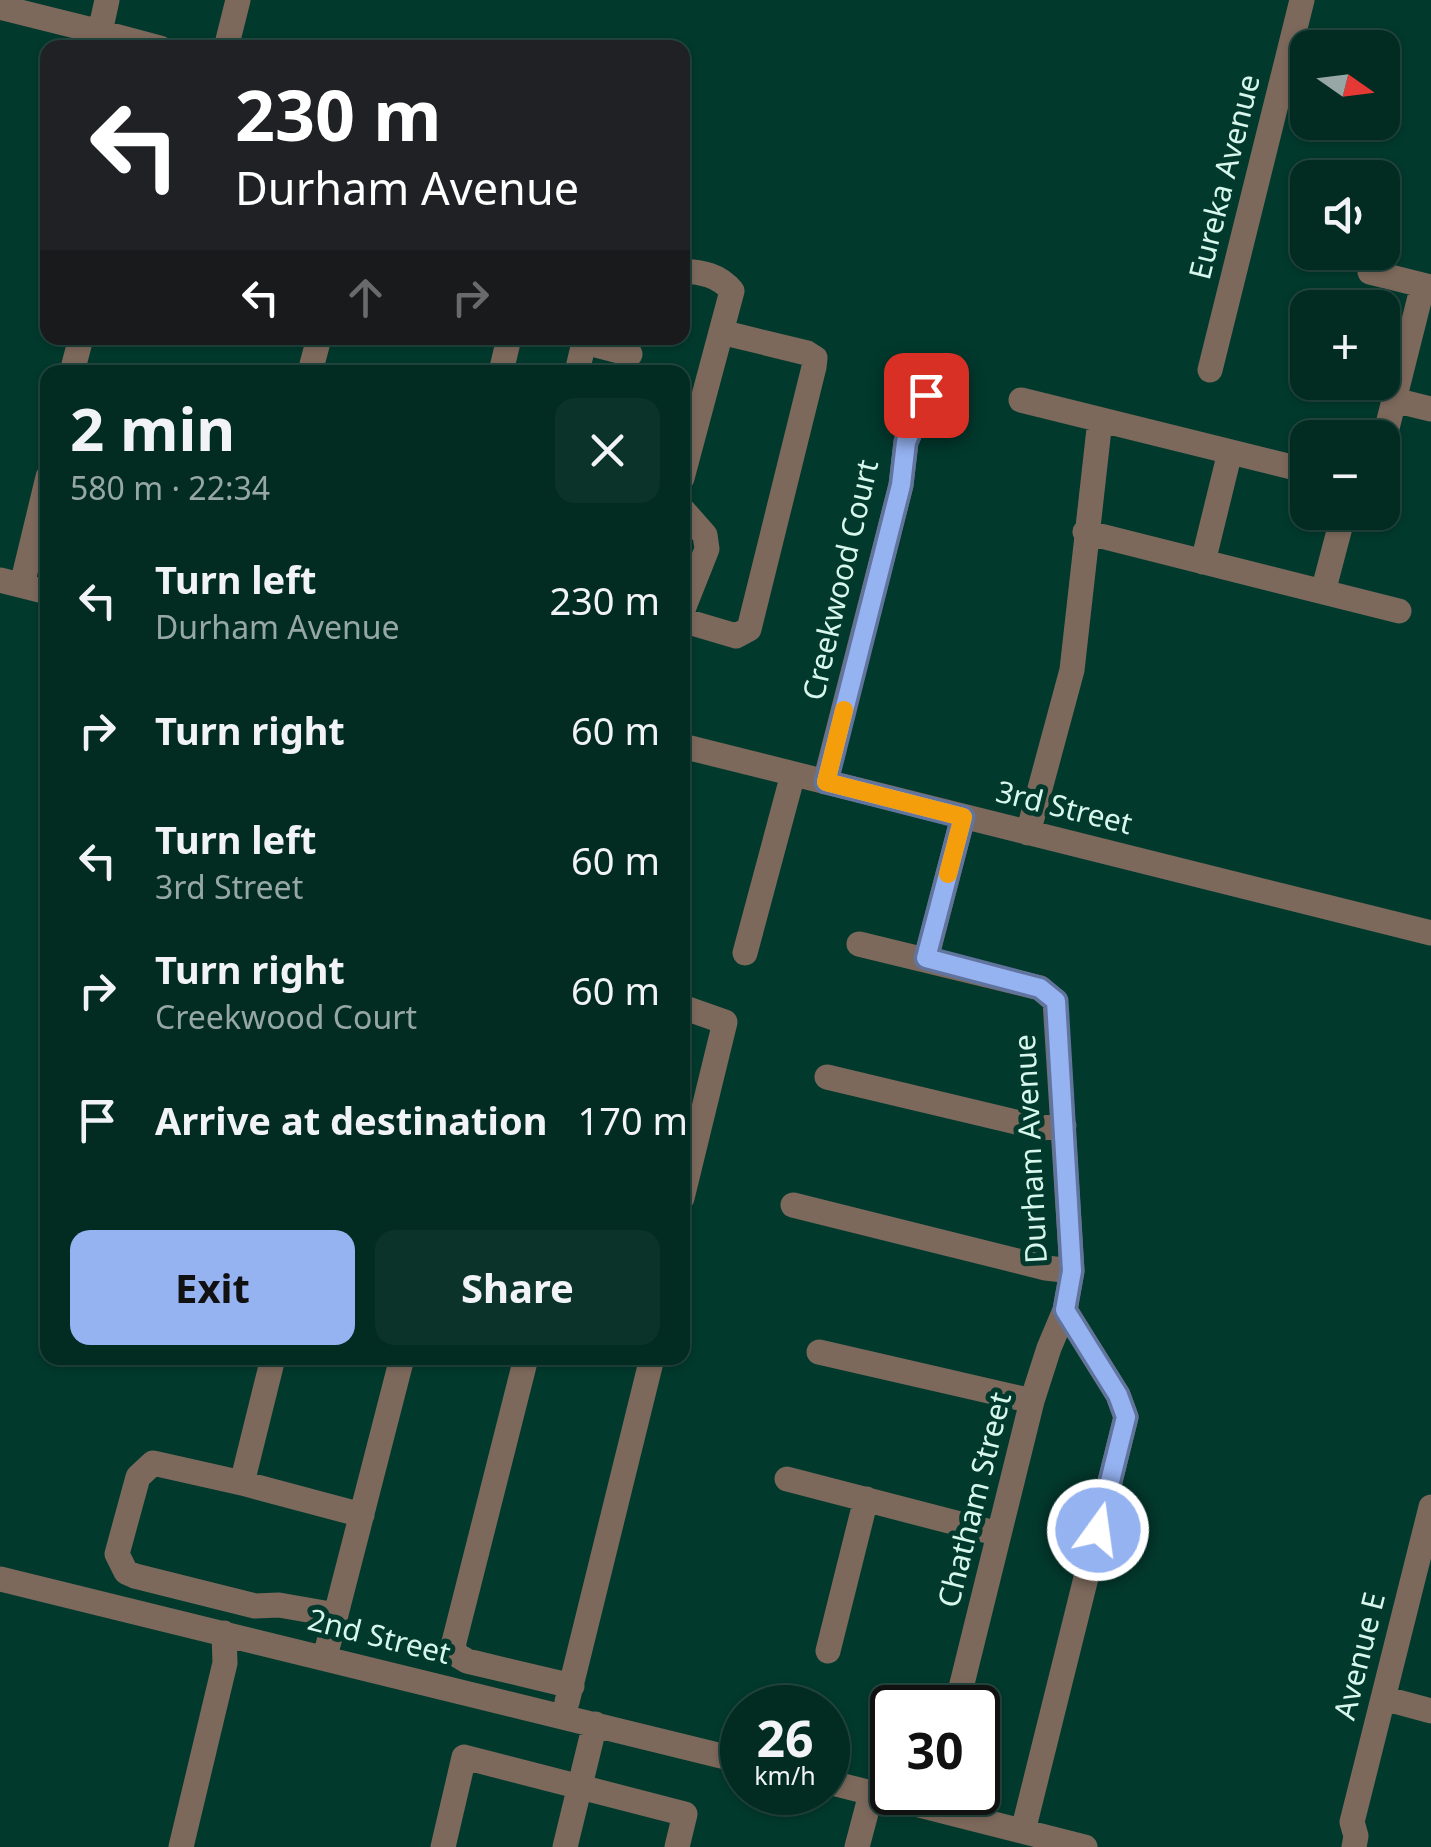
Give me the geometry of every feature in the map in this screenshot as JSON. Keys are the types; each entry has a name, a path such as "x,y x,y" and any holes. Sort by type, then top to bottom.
{"street":[{"path":"100,32 108,0"},
{"path":"228,40 238,0"},
{"name":"Eureka Avenue","path":"1210,370 1302,0"},
{"path":"0,7 130,40"},
{"path":"690,272 722,280 732,291 690,448"},
{"path":"1370,272 1427,286 1400,379"},
{"path":"690,622 736,636 749,629 815,358 721,332"},
{"path":"600,345 630,355"},
{"name":"Creekwood Court","path":"826,782 901,485 906,442 926,395"},
{"path":"1021,400 1290,467"},
{"path":"1389,420 1394,400 1431,409"},
{"path":"1028,833 1072,670 1100,420"},
{"path":"1202,562 1230,452"},
{"path":"40,499 11,582 40,590"},
{"path":"690,518 704,535 707,549 690,592"},
{"path":"1323,592 1339,530"},
{"path":"1085,532 1399,611"},
{"name":"3rd Street","path":"690,748 1431,933"},
{"path":"745,954 793,774"},
{"path":"926,958 963,817"},
{"name":"Durham Avenue","path":"860,944 1040,988 1056,1001 1072,1271 1065,1310"},
{"path":"690,1010 724,1022 690,1164"},
{"path":"827,1076 1040,1128 1064,1126"},
{"path":"793,1205 1046,1268 1072,1271"},
{"path":"1023,1831 1126,1417 1118,1395 1065,1310"},
{"name":"Chatham Street","path":"962,1685 1032,1401 1065,1310"},
{"path":"819,1352 1032,1401"},
{"path":"242,1483 272,1365"},
{"path":"326,1658 400,1365"},
{"path":"524,1365 453,1646 457,1655 467,1661 572,1686"},
{"path":"564,1717 650,1365"},
{"path":"336,1615 279,1604 255,1606 135,1576 119,1563 122,1534 138,1477 153,1464 362,1515"},
{"path":"787,1479 1000,1534"},
{"path":"828,1651 866,1499"},
{"name":"Avenue E","path":"1337,1847 1340,1832 1353,1834 1383,1698 1430,1518"},
{"name":"2nd Street","path":"0,1578 720,1755"},
{"path":"181,1847 225,1664 224,1633"},
{"path":"1383,1698 1431,1711"},
{"path":"564,1847 595,1724"},
{"path":"443,1847 464,1757 684,1814 676,1847"},
{"path":"857,1847 870,1798"},
{"path":"977,1815 1085,1847"}],"slow traffic":[{"path":"844,710 826,782 963,817 948,874"}],"route":[{"path":"926,395 906,442 901,485 826,782 963,817 926,958 1040,988 1056,1001 1072,1271 1065,1310 1118,1395 1126,1417 1098,1530"}]}
